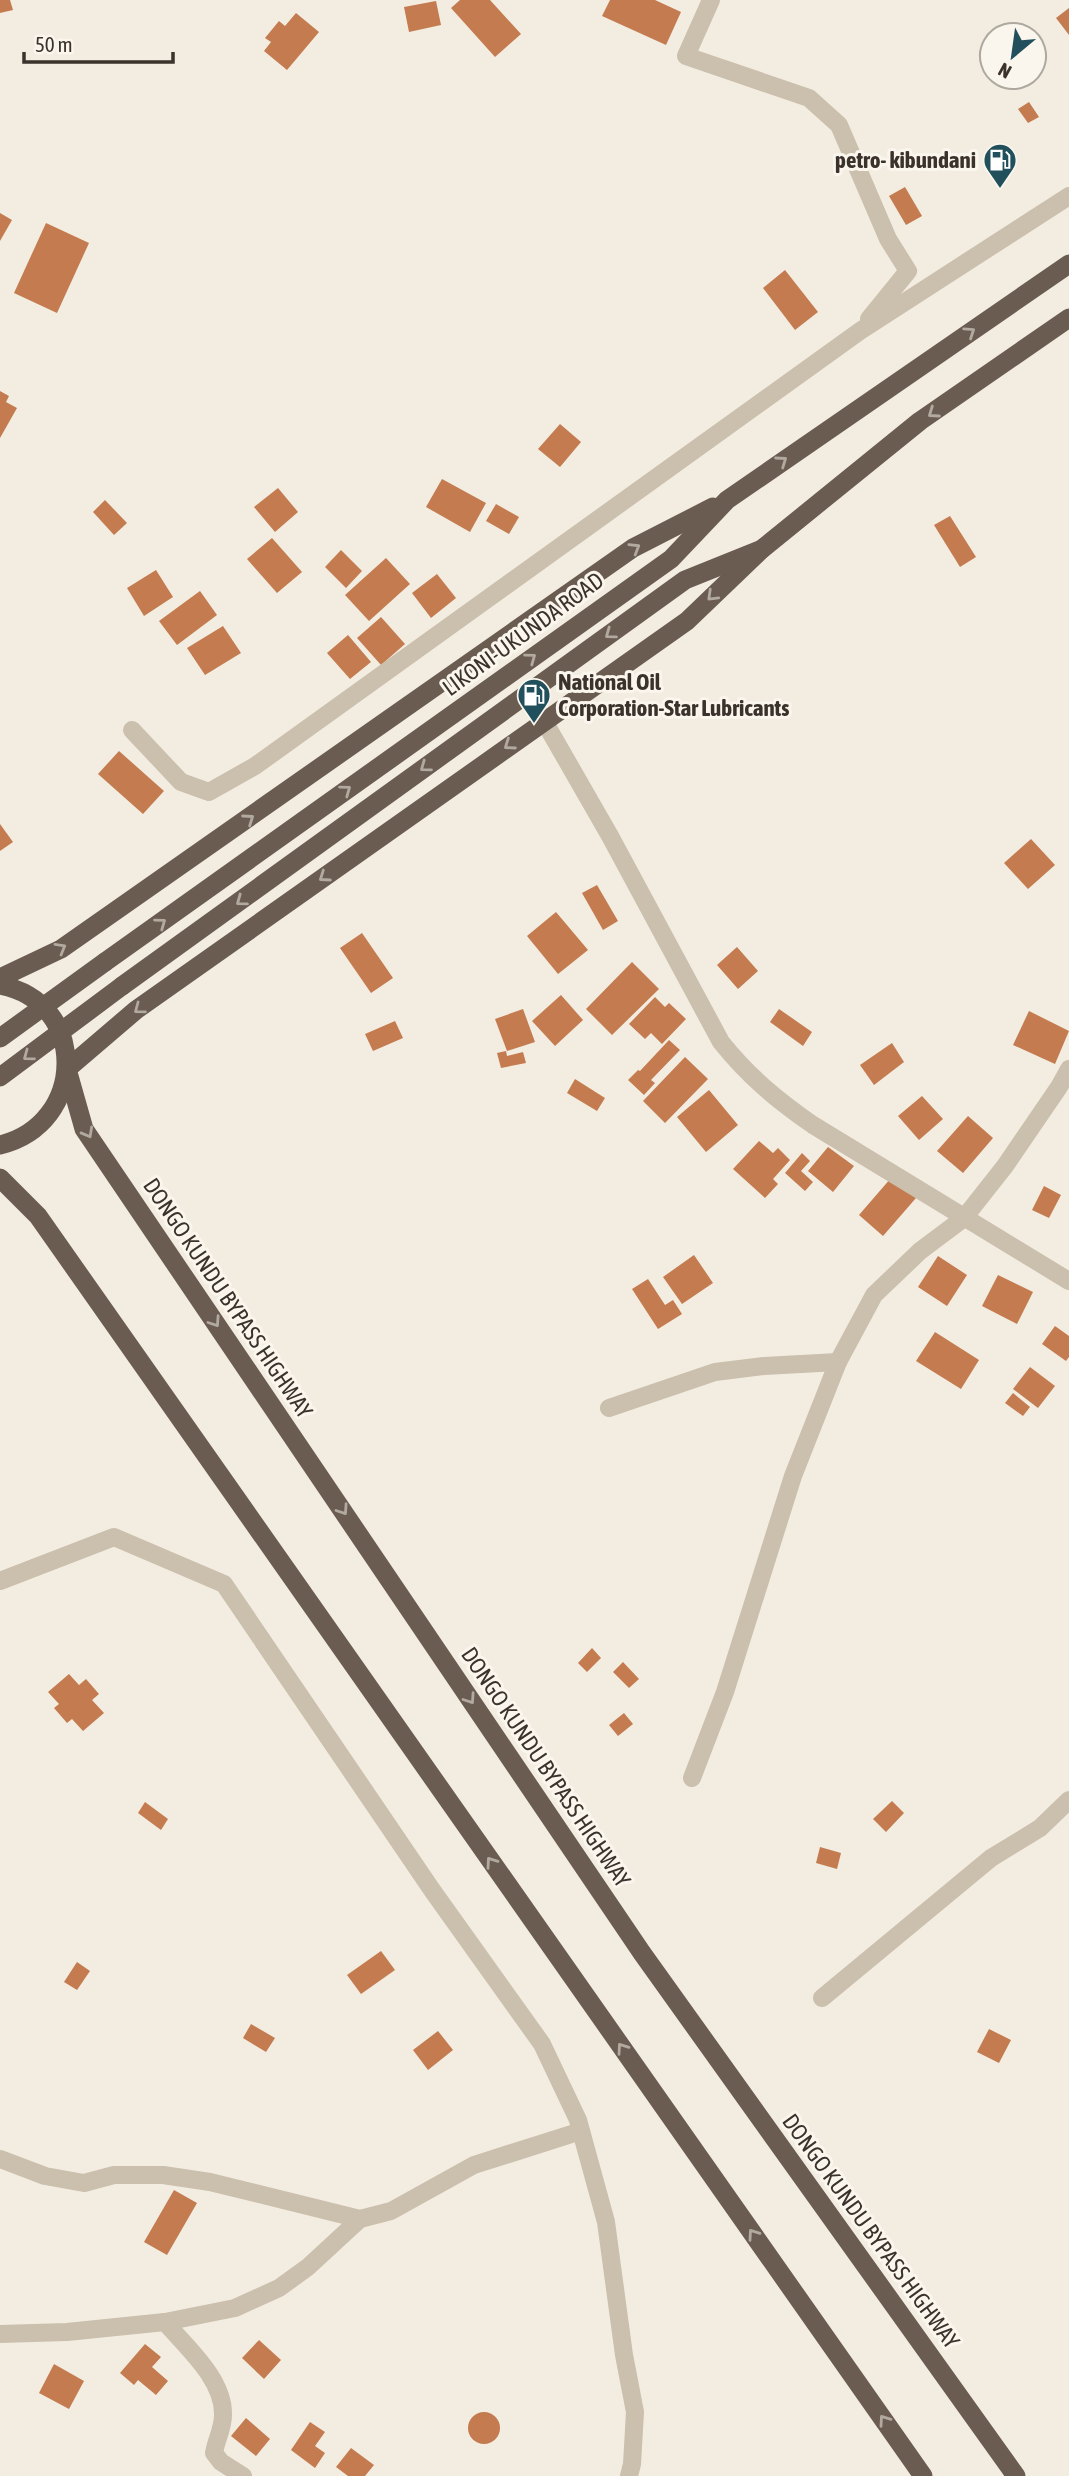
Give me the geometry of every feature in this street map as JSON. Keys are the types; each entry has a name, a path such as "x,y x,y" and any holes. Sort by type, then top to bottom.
{"highway":[{"name":"LIKONI-UKUNDA ROAD","path":"0,1038 671,559 727,500 1069,264"},
{"path":"0,1145 27,1135 51,1113 59,1100 67,1069 136,1010 687,621 762,549 920,421 1069,318"},
{"path":"0,978 61,949 634,548 727,500"},
{"path":"0,1077 685,580 762,549"},
{"name":"DONGO KUNDU BYPASS HIGHWAY","path":"0,985 19,991 45,1010 62,1037 67,1069 85,1129 100,1152 642,1952 1016,2476"},
{"path":"0,1178 38,1216 923,2476"}],"street":[{"path":"711,0 686,56 809,98 839,125 888,239 908,271 860,331"},
{"path":"132,730 181,782 209,792 255,766 860,331 1069,196"},
{"path":"544,721 610,836 721,1042 744,1071 813,1125 1069,1281"},
{"path":"692,1778 725,1692 793,1476 838,1362 874,1295 920,1251 964,1218 1005,1166 1069,1069"},
{"path":"609,1408 715,1372 838,1362"},
{"path":"0,1581 114,1537 224,1584 432,1890 542,2044 559,2076 581,2131 606,2222 624,2355 635,2412 629,2476"},
{"path":"822,1997 981,1866 1040,1828 1069,1800"},
{"path":"0,2159 45,2176 83,2183 114,2175 163,2175 209,2182 360,2219 391,2211 474,2165 581,2131"},
{"path":"0,2334 67,2332 165,2322 235,2308 279,2288 308,2267 360,2219"},
{"path":"165,2322 210,2376 220,2396 224,2418 214,2453 221,2462 243,2476"}],"building":[{"path":"0,0 10,0 13,10 0,13"},
{"path":"460,0 490,0 521,34 495,57 451,8"},
{"path":"610,0 655,0 681,12 666,45 602,16"},
{"path":"436,1 441,25 409,32 404,7"},
{"path":"1069,8 1069,35 1056,18"},
{"path":"296,13 319,32 287,70 264,51 271,42 265,38 279,21 285,26"},
{"path":"1029,102 1039,117 1028,123 1018,109"},
{"path":"905,187 922,216 906,225 889,196"},
{"path":"0,213 12,220 0,241"},
{"path":"46,223 89,243 57,313 14,293"},
{"path":"785,270 818,312 795,330 763,288"},
{"path":"0,391 9,396 6,402 17,408 0,438"},
{"path":"560,424 581,442 560,467 538,449"},
{"path":"442,479 486,503 470,532 426,507"},
{"path":"278,488 298,512 275,532 254,507"},
{"path":"105,500 127,523 114,535 93,512"},
{"path":"496,504 519,517 509,534 486,521"},
{"path":"950,516 976,557 960,567 934,525"},
{"path":"272,538 302,572 277,593 247,559"},
{"path":"341,550 362,571 346,588 325,567"},
{"path":"386,558 410,584 369,621 345,595"},
{"path":"156,570 173,597 144,616 127,588"},
{"path":"437,574 456,598 431,618 412,593"},
{"path":"200,591 217,615 177,645 159,621"},
{"path":"381,617 405,644 381,665 357,638"},
{"path":"223,626 241,653 205,675 187,648"},
{"path":"348,635 371,662 350,679 327,653"},
{"path":"119,751 164,791 143,814 98,774"},
{"path":"0,824 13,842 0,851"},
{"path":"1031,839 1055,865 1028,889 1004,863"},
{"path":"597,885 618,921 603,930 582,893"},
{"path":"556,912 588,950 558,974 527,936"},
{"path":"362,933 393,978 371,993 340,948"},
{"path":"737,947 758,971 738,989 717,965"},
{"path":"632,962 659,989 612,1035 586,1009"},
{"path":"561,995 583,1020 555,1046 532,1021"},
{"path":"655,997 665,1007 669,1003 686,1019 662,1044 651,1033 645,1039 629,1024"},
{"path":"523,1009 535,1042 507,1051 495,1019"},
{"path":"779,1009 812,1032 803,1046 770,1022"},
{"path":"1029,1011 1069,1031 1055,1064 1013,1045"},
{"path":"395,1021 403,1038 373,1051 365,1034"},
{"path":"669,1040 680,1050 651,1080 655,1083 644,1095 628,1080"},
{"path":"892,1043 904,1062 874,1085 860,1065"},
{"path":"506,1051 507,1056 523,1052 526,1063 501,1068 497,1053"},
{"path":"685,1057 708,1079 665,1123 643,1101"},
{"path":"575,1079 605,1098 597,1111 567,1093"},
{"path":"709,1090 738,1125 706,1152 677,1117"},
{"path":"922,1096 943,1119 919,1140 898,1116"},
{"path":"968,1116 993,1138 963,1173 937,1151"},
{"path":"759,1141 773,1153 778,1148 790,1160 773,1179 778,1184 765,1198 733,1169"},
{"path":"828,1147 854,1166 833,1192 808,1171"},
{"path":"802,1153 810,1161 801,1171 813,1182 805,1191 785,1173"},
{"path":"891,1178 916,1198 883,1236 859,1215"},
{"path":"1044,1186 1061,1195 1049,1218 1032,1210"},
{"path":"694,1255 713,1283 682,1304 663,1277"},
{"path":"938,1256 967,1275 947,1306 918,1287"},
{"path":"998,1275 1033,1292 1017,1324 982,1306"},
{"path":"648,1279 665,1305 673,1300 682,1314 658,1329 632,1289"},
{"path":"1055,1326 1069,1336 1069,1357 1066,1361 1042,1344"},
{"path":"935,1332 979,1360 961,1389 916,1361"},
{"path":"1030,1367 1055,1386 1038,1408 1013,1389"},
{"path":"1013,1393 1030,1407 1023,1416 1005,1403"},
{"path":"592,1648 601,1658 587,1672 578,1663"},
{"path":"623,1662 639,1679 629,1688 613,1672"},
{"path":"69,1674 79,1685 86,1679 99,1694 92,1700 104,1713 83,1731 72,1719 67,1723 54,1708 59,1704 48,1692"},
{"path":"624,1713 633,1724 618,1736 609,1725"},
{"path":"892,1801 904,1813 886,1832 873,1819"},
{"path":"145,1802 168,1819 161,1830 138,1813"},
{"path":"820,1847 841,1853 837,1869 816,1863"},
{"path":"381,1951 395,1970 361,1994 347,1975"},
{"path":"77,1962 90,1971 77,1990 64,1982"},
{"path":"251,2024 275,2038 266,2052 243,2038"},
{"path":"989,2029 1011,2040 999,2063 977,2052"},
{"path":"438,2031 453,2050 428,2070 413,2050"},
{"path":"174,2190 197,2203 167,2255 144,2242"},
{"path":"259,2340 281,2360 264,2379 242,2358"},
{"path":"145,2344 161,2357 152,2367 168,2381 156,2395 138,2380 134,2385 120,2373"},
{"path":"54,2364 84,2381 69,2409 39,2393"},
{"path":"484,2412 495,2417 500,2428 495,2439 484,2444 473,2439 468,2428 473,2417"},
{"path":"246,2418 270,2439 256,2456 231,2436"},
{"path":"310,2422 325,2432 315,2446 325,2453 315,2468 291,2450"},
{"path":"351,2448 374,2465 365,2476 348,2476 336,2467"}],"place":[{"name":"petro- kibundani","path":"1000,190"},
{"name":"National Oil Corporation-Star Lubricants","path":"534,725"}]}
